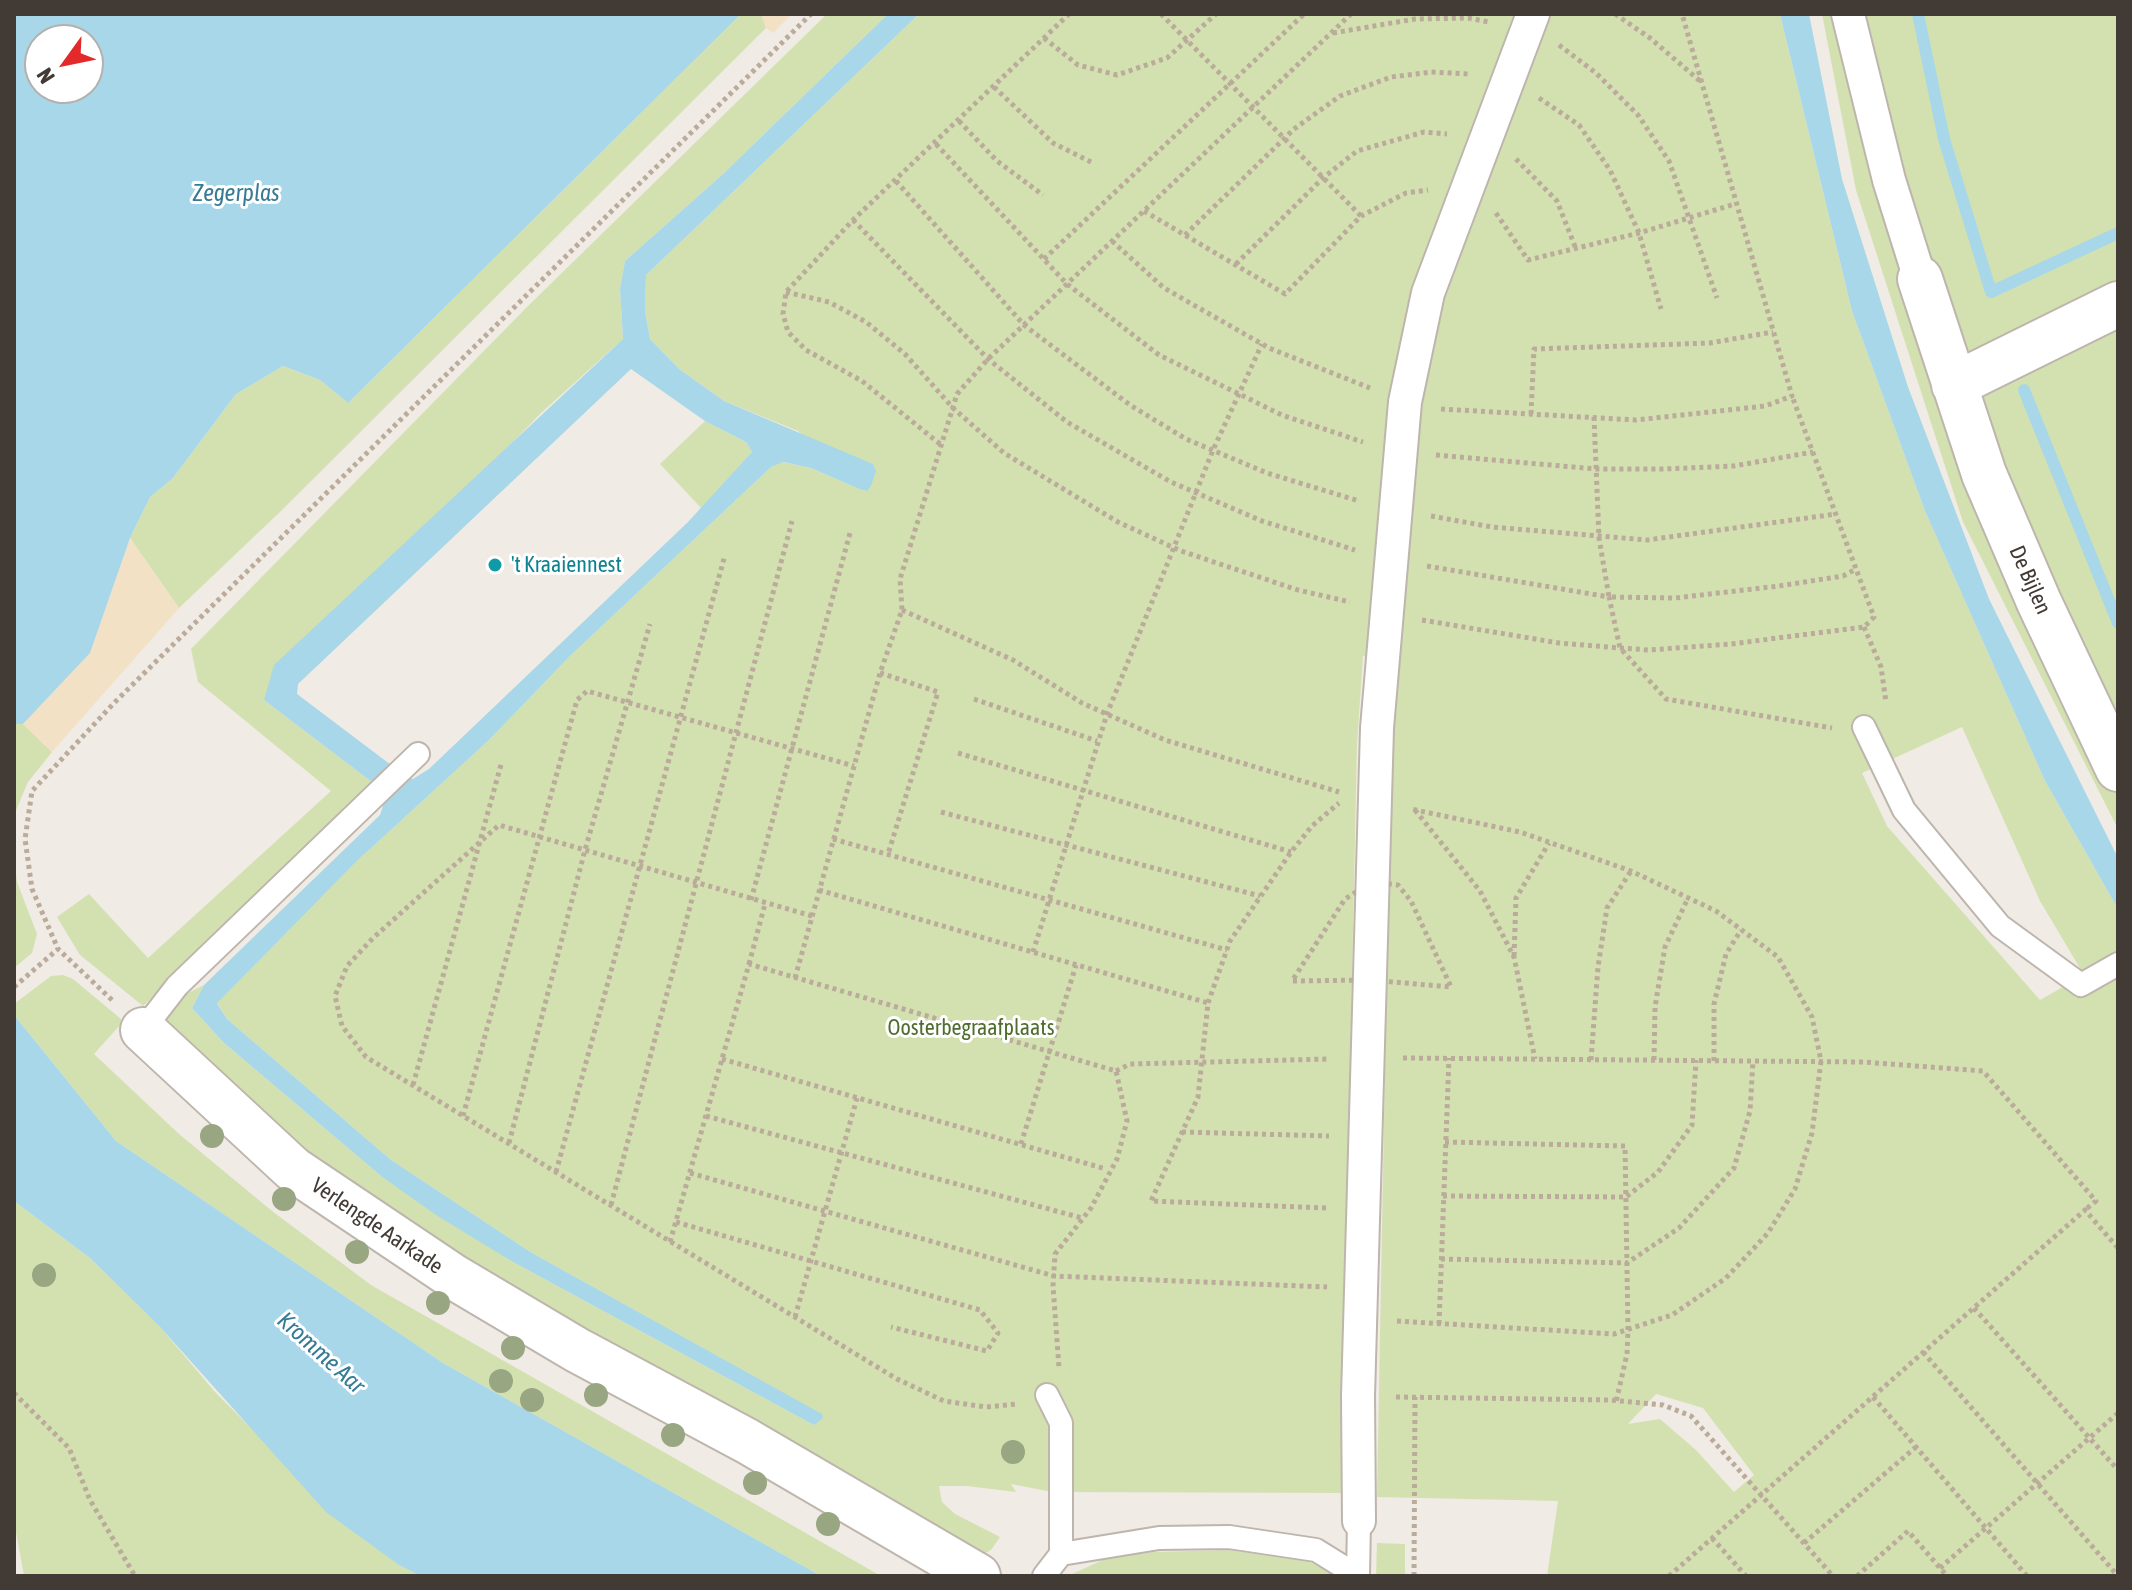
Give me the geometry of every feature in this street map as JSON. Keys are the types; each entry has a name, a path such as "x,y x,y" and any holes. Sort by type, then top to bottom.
{"street":[{"name":"De Bijlen","path":"1848,14 1889,180 1984,474 2118,769"},
{"path":"1359,1521 1358,1396 1375,802 1405,402 1428,293 1530,22"},
{"path":"1954,385 2118,304"},
{"name":"Verlengde Aarkade","path":"143,1030 293,1169 454,1277 577,1350 747,1441 978,1576"}],"lane":[{"path":"1864,727 1904,810 2000,926 2081,985 2118,964"},
{"path":"143,1030 177,986 418,754"},
{"path":"1044,1576 1061,1554 1061,1423 1047,1395"},
{"path":"1358,1576 1359,1521"},
{"path":"1061,1554 1159,1538 1229,1537 1316,1550 1358,1576"}],"path":[{"path":"143,1030 58,949 32,889 25,839 32,791 125,692 811,14"},
{"path":"940,444 862,381 806,350 788,332 783,314 786,292 806,267 1069,14"},
{"path":"1161,14 1361,216"},
{"path":"1044,38 1078,65 1117,75 1167,58 1216,14"},
{"path":"1044,259 1304,14"},
{"path":"795,978 880,673 902,610 900,579 957,394 971,376 1351,14"},
{"path":"1615,14 1650,38 1701,81"},
{"path":"786,292 829,302 866,322 905,354 953,408 1004,453 1118,522 1172,548 1298,590 1387,611 1559,643 1649,650 1731,644 1864,627 1874,617 1792,396 1682,14"},
{"path":"1331,34 1358,26 1454,18 1530,22 1585,65 1638,115 1669,161 1717,298"},
{"path":"994,87 1053,143 1091,162"},
{"path":"959,121 997,161 1043,195"},
{"path":"1236,264 1323,178 1357,151 1424,132 1483,141 1522,162 1557,201 1576,249"},
{"path":"936,144 1067,284 1159,355 1237,394 1336,435 1401,451 1596,469 1734,466 1813,452"},
{"path":"896,181 1024,325 1130,405 1186,439 1267,473 1395,509 1492,527 1599,538 1647,540 1836,514"},
{"path":"1112,241 1164,288 1262,344 1405,402 1437,409 1636,420 1765,406 1792,396"},
{"path":"1531,414 1534,349 1710,343 1773,332"},
{"path":"1033,952 1107,714 1213,450 1262,344"},
{"path":"1594,417 1599,538 1609,597 1690,597 1843,576 1856,569"},
{"path":"611,1205 792,521"},
{"path":"751,900 850,533"},
{"path":"556,1172 725,555"},
{"path":"902,610 1013,660 1107,714 1165,740 1349,795 1312,826 1291,852 1227,950 1208,1003 1198,1097 1151,1201 1363,1209"},
{"path":"509,1143 585,850 650,624"},
{"path":"880,673 938,692 888,854"},
{"path":"463,1116 577,700 587,691 854,766"},
{"path":"974,699 1097,741"},
{"path":"958,753 1291,852"},
{"path":"413,1085 485,834 502,761"},
{"path":"690,1173 1054,1276 1361,1304 1439,1324 1614,1334 1672,1315 1726,1278 1768,1233 1800,1175 1812,1133 1821,1061 1812,1017 1778,957 1716,911 1631,871 1520,832 1375,802"},
{"path":"1415,810 1480,891 1514,957"},
{"path":"941,812 1260,896"},
{"path":"812,916 499,825 485,834 373,938 347,966 335,996 342,1026 366,1057 897,1379 944,1401 986,1407 1013,1405 1047,1395 1060,1377 1055,1254 1082,1218 1117,1159 1127,1121 1116,1071"},
{"path":"833,839 1227,950"},
{"path":"1535,1059 1514,957 1516,898 1549,843"},
{"path":"1591,1060 1598,967 1607,908 1631,871"},
{"path":"819,890 1208,1003"},
{"path":"1654,1060 1655,1007 1665,947 1688,898"},
{"path":"670,1242 765,904"},
{"path":"1714,1061 1714,1004 1726,954 1741,930"},
{"path":"14,987 58,949"},
{"path":"749,964 1116,1071 1130,1064 1368,1058 1821,1061 1983,1071 2096,1201 1669,1576"},
{"path":"1021,1144 1076,965"},
{"path":"1439,1324 1449,1058"},
{"path":"722,1059 1106,1169"},
{"path":"1443,1196 1626,1197 1658,1172 1692,1125 1696,1060"},
{"path":"1441,1259 1627,1263 1679,1228 1734,1168 1750,1111 1753,1061"},
{"path":"795,1317 857,1098"},
{"path":"706,1116 1082,1218"},
{"path":"1182,1132 1365,1137"},
{"path":"1445,1142 1625,1146 1628,1330 1616,1402"},
{"path":"2085,1210 2118,1248"},
{"path":"676,1222 980,1310 998,1333 987,1351 891,1327"},
{"path":"1974,1308 2118,1470"},
{"path":"1923,1352 2118,1576"},
{"path":"14,1393 69,1448 90,1500 135,1576"},
{"path":"1358,1396 1663,1405 1691,1416 1833,1576"},
{"path":"1414,1576 1415,1397"},
{"path":"1873,1397 2027,1576"},
{"path":"1940,1568 2118,1413"},
{"path":"1804,1543 1916,1447"},
{"path":"1857,1576 1908,1531 1947,1576"},
{"path":"1712,1538 1746,1576"}],"green space":[{"path":"741,14 761,14 766,28 281,511 179,608 130,538 150,497 173,478 236,394 283,366 320,380 348,403"},
{"path":"827,14 888,14 722,175 625,261 620,289 623,339 541,413 264,700 377,786 143,1006 80,955 57,917 89,894 148,958 331,791 198,682 191,649 530,304"},
{"name":"Oosterbegraafplaats","path":"919,14 1780,14 1852,311 1925,511 2045,781 2118,909 2118,1576 1547,1576 1558,1501 1377,1497 1391,743 1397,663 1363,656 1357,744 1341,1493 1052,1492 1011,1484 1016,1492 939,1486 942,1502 955,1514 1000,1537 991,1550 979,1557 471,1268 305,1156 169,1030 166,1018 178,998 204,985 192,1008 223,1042 381,1176 513,1262 814,1425 821,1414 532,1253 391,1160 227,1019 217,1002 358,860 489,740 570,656 771,467 782,462 811,468 857,488 798,431 724,401 679,369 650,339 645,311 646,275","holes":["1962,727 2040,901 2084,975 2040,1000 1887,826 1862,773","1656,1394 1703,1408 1754,1475 1734,1492 1696,1450 1660,1419 1628,1424"]},
{"path":"1822,14 2118,14 2118,829 1963,522 1856,190"},
{"path":"705,421 746,442 752,452 702,509 660,464"},
{"path":"14,724 23,724 52,752 28,782 15,813 14,826"},
{"path":"14,859 17,882 37,934 32,953 14,968"},
{"path":"63,975 73,979 121,1019 120,1025 94,1054 179,1134 272,1211 371,1285 881,1576 821,1576 443,1363 116,1141 14,1015 14,1004 51,976"},
{"path":"14,1201 90,1258 161,1328 215,1392 272,1449 399,1565 421,1576 24,1576 14,1521"},
{"path":"1377,1543 1405,1544 1405,1576 1376,1576"},
{"path":"1230,1550 1310,1562 1335,1576 1068,1576 1107,1558 1154,1552"}],"sand":[{"path":"761,14 792,14 773,33 766,28"},
{"path":"130,538 179,608 52,752 23,724 90,653"}],"water":[{"name":"Zegerplas","path":"14,14 741,14 348,403 320,380 283,366 236,394 173,478 150,497 130,538 90,653 23,724 14,724"},
{"path":"888,14 919,14 646,275 645,311 650,339 679,369 724,401 873,464 876,471 871,486 867,491 811,468 783,462 771,467 570,656 489,740 358,860 217,1003 227,1019 391,1160 532,1253 822,1414 823,1418 814,1425 513,1262 436,1215 381,1176 223,1042 192,1008 204,985 380,815 386,797 405,776 413,779 429,769 688,522 752,452 746,442 705,421 631,369 298,684 297,694 395,768 377,786 264,700 274,665 623,339 620,289 625,261 722,175"},
{"path":"1780,14 1809,14 1842,179 1908,387 1989,599 2118,858 2118,909 2045,781 1925,511 1852,311"},
{"name":"Kromme Aar","path":"14,1015 116,1141 443,1363 821,1576 421,1576 399,1565 326,1512 161,1328 90,1258 14,1201"}],"waterway":[{"path":"1918,14 1944,139 1991,292 2118,233"},
{"path":"2024,390 2118,623"}],"place":[{"name":"'t Kraaiennest","path":"495,565"}]}
